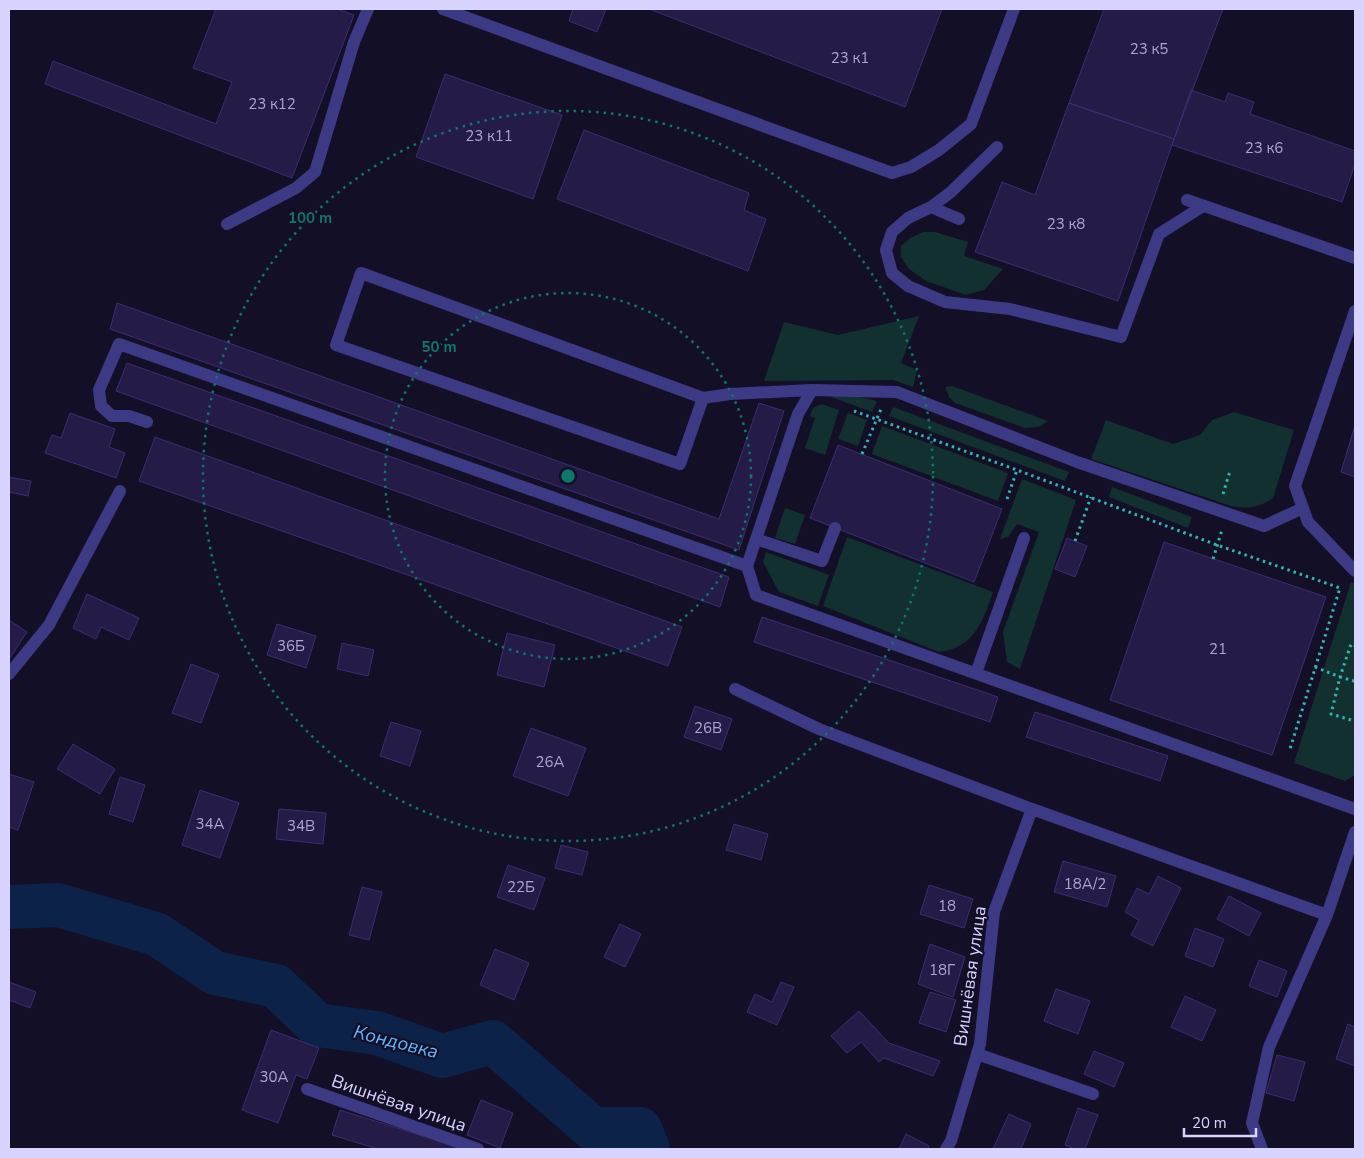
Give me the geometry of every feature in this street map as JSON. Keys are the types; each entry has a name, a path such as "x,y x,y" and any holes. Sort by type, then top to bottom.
{"street":[{"path":"227,224 296,188 315,172 354,42 368,9"},
{"path":"443,9 892,173 911,166 939,150 971,124 1014,9"},
{"path":"997,147 951,192 931,207 908,218 892,232 886,250 892,273 908,286 945,302 1010,309 1121,337 1159,234 1203,206"},
{"path":"1187,200 1355,258"},
{"path":"931,207 959,219"},
{"path":"703,398 680,464 336,345 361,273 703,398 730,394 812,390 898,392 1077,462 1264,526 1303,508"},
{"path":"1355,311 1295,486 1308,522 1355,571"},
{"path":"147,422 129,416 112,416 101,406 99,390 120,344 747,566"},
{"path":"812,390 798,414 747,566 756,596 1355,809"},
{"path":"9,674 49,625 120,491"},
{"path":"756,539 822,562 835,528"},
{"path":"976,673 1024,538"},
{"path":"735,689 819,729 1032,809 1327,915"},
{"name":"Вишнёвая улица","path":"946,1149 951,1141 980,1044 994,912 1032,809"},
{"path":"1262,1149 1252,1123 1268,1047 1327,915 1355,832"},
{"path":"977,1054 1093,1094"},
{"name":"Вишнёвая улица","path":"308,1089 478,1149"}],"path":[{"path":"862,454 888,392"},
{"path":"851,409 1217,545 1340,588 1290,749"},
{"path":"1007,500 1017,470"},
{"path":"1213,559 1230,470"},
{"path":"1075,542 1091,498"},
{"path":"1351,720 1330,714 1351,644 1355,646"},
{"path":"1315,667 1354,681"}],"green space":[{"path":"923,232 935,232 968,242 964,256 1003,269 984,290 966,295 926,281 909,269 901,257 901,246 910,238"},
{"path":"919,316 901,363 917,370 913,387 893,380 764,381 784,322 838,335"},
{"path":"952,386 1048,421 1039,427 1025,428 955,403 949,397 945,387"},
{"path":"843,395 877,401 872,412 831,397"},
{"path":"822,404 839,410 825,455 805,448 815,418 810,416 813,408"},
{"path":"893,407 1069,472 1065,481 889,416"},
{"path":"1234,412 1294,430 1273,498 1258,506 1231,506 1091,459 1106,420 1173,444 1200,435 1212,420"},
{"path":"848,413 867,420 858,446 838,439"},
{"path":"882,426 1008,473 998,501 872,454"},
{"path":"1022,479 1076,500 1020,669 1007,662 1003,632 1039,532 1017,524 1008,537 1000,539"},
{"path":"1112,487 1192,517 1188,528 1109,497"},
{"path":"785,508 805,515 795,544 775,538"},
{"path":"847,537 993,592 981,623 969,639 961,645 939,652 823,606"},
{"path":"766,552 829,575 818,606 779,592 763,562"},
{"path":"1351,582 1355,583 1355,775 1345,781 1294,763"}],"building":[{"path":"216,9 337,9 354,15 292,178 45,84 53,61 216,124 232,82 193,68"},
{"path":"573,9 606,9 597,32 569,21"},
{"path":"649,9 942,9 905,107"},
{"path":"1104,9 1223,9 1174,139 1069,103"},
{"path":"445,74 562,115 533,199 416,157"},
{"path":"1191,90 1225,102 1228,93 1254,102 1250,114 1355,151 1355,164 1342,202 1172,145"},
{"path":"1069,103 1174,139 1118,301 975,252 1002,182 1035,195"},
{"path":"584,130 749,193 744,210 766,219 748,271 557,199"},
{"path":"117,303 719,519 759,403 784,411 739,550 110,329"},
{"path":"127,363 729,577 720,607 116,391"},
{"path":"70,413 115,429 109,447 125,453 116,478 45,453 52,435 61,438"},
{"path":"1355,425 1355,477 1341,472"},
{"path":"155,437 682,627 668,666 139,481"},
{"path":"838,445 1002,509 974,582 810,518"},
{"path":"9,477 31,481 28,496 9,492"},
{"path":"1067,538 1087,546 1075,577 1055,569"},
{"path":"1164,542 1326,597 1272,755 1110,700"},
{"path":"87,594 139,618 129,640 101,627 96,639 73,628"},
{"path":"762,617 998,697 990,722 754,642"},
{"path":"9,620 27,632 10,658 9,657"},
{"path":"277,624 316,636 306,668 267,655"},
{"path":"507,633 555,645 544,687 497,675"},
{"path":"342,643 374,650 368,676 337,669"},
{"path":"191,664 219,675 201,723 172,713"},
{"path":"695,706 732,719 721,750 684,737"},
{"path":"1035,712 1168,756 1160,781 1026,737"},
{"path":"391,722 421,731 410,766 380,756"},
{"path":"531,728 586,748 568,796 513,776"},
{"path":"73,744 115,769 100,794 57,769"},
{"path":"9,774 34,782 18,830 9,827"},
{"path":"120,777 145,785 133,822 109,814"},
{"path":"200,790 239,803 220,858 182,845"},
{"path":"279,809 326,813 323,844 276,839"},
{"path":"734,824 768,834 761,860 726,850"},
{"path":"561,845 588,852 582,875 555,868"},
{"path":"1063,861 1116,876 1107,907 1054,892"},
{"path":"508,865 545,878 534,910 497,897"},
{"path":"1158,876 1181,888 1153,946 1131,935 1139,920 1125,912 1137,888 1149,894"},
{"path":"929,885 973,899 964,928 920,914"},
{"path":"362,887 382,892 369,940 349,935"},
{"path":"1229,896 1261,913 1249,936 1217,919"},
{"path":"620,924 641,934 625,967 604,957"},
{"path":"1195,928 1224,939 1213,967 1185,956"},
{"path":"930,944 965,957 953,997 918,984"},
{"path":"495,949 529,963 514,1000 480,985"},
{"path":"1259,960 1287,971 1277,997 1249,986"},
{"path":"9,982 36,992 30,1008 9,1000"},
{"path":"781,982 794,987 777,1025 747,1012 755,994 772,1002"},
{"path":"1056,989 1090,1001 1078,1034 1044,1021"},
{"path":"930,992 956,1000 946,1032 919,1023"},
{"path":"1185,996 1216,1010 1202,1041 1171,1027"},
{"path":"859,1011 889,1043 940,1061 933,1076 884,1058 879,1062 861,1042 847,1053 831,1036"},
{"path":"1348,1024 1355,1027 1355,1066 1336,1059"},
{"path":"271,1030 319,1048 307,1079 296,1075 278,1123 242,1110"},
{"path":"1094,1051 1124,1063 1114,1087 1084,1074"},
{"path":"1277,1055 1305,1062 1294,1101 1266,1093"},
{"path":"481,1100 513,1113 500,1148 467,1135"},
{"path":"1078,1108 1098,1115 1085,1149 1075,1149 1065,1145"},
{"path":"340,1110 464,1149 378,1149 332,1135"},
{"path":"1009,1114 1031,1124 1021,1149 993,1149"},
{"path":"906,1134 929,1146 928,1149 899,1149"}],"waterway":[{"name":"Кондовка","path":"9,907 58,905 156,934 215,973 276,986 317,1025 377,1033 442,1056 493,1042 593,1129 640,1129 648,1149"}]}
